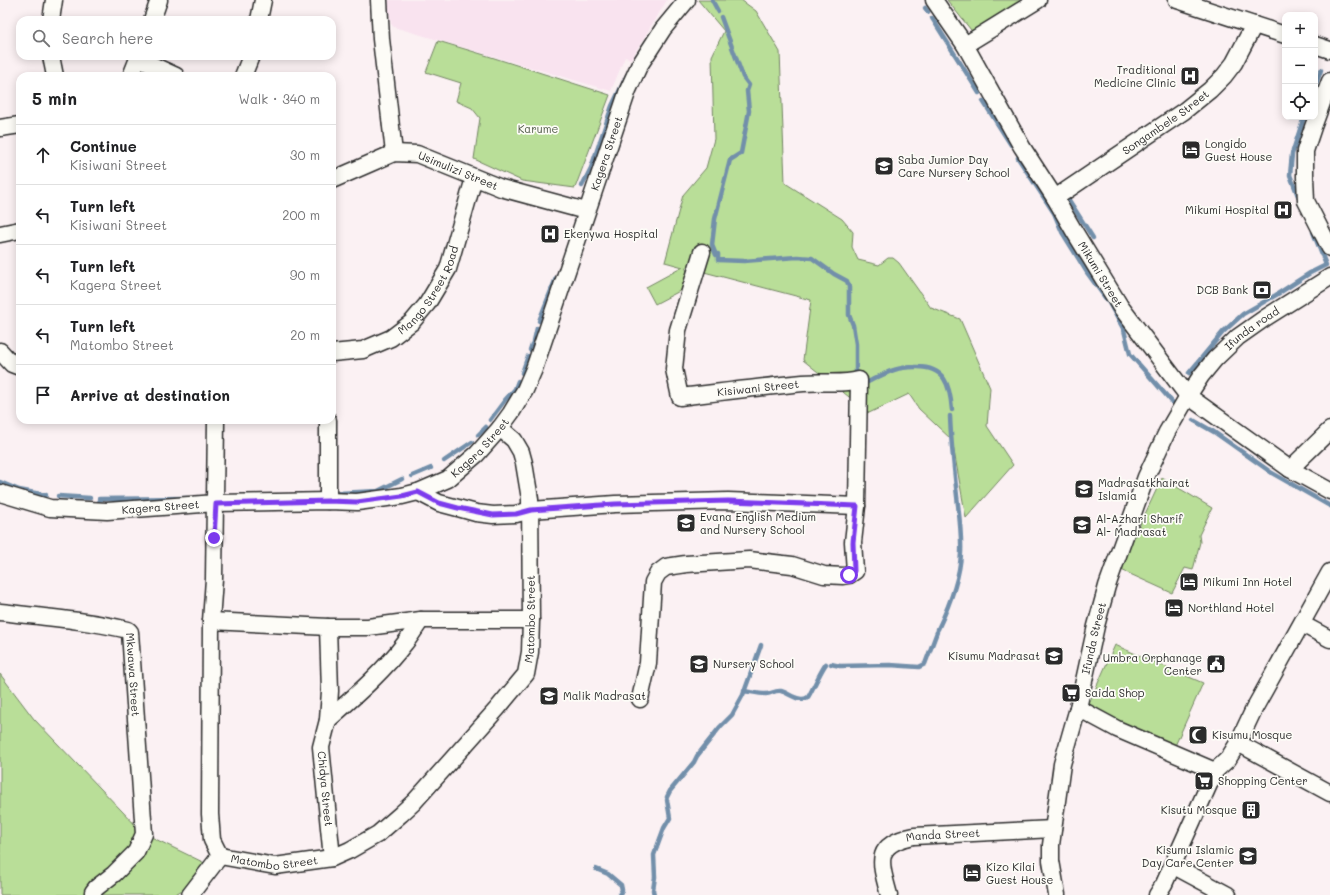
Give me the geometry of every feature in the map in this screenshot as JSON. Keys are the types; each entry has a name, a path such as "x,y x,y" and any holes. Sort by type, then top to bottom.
{"street":[{"path":"51,16 54,0"},
{"path":"260,16 263,0"},
{"path":"379,0 381,39 394,153"},
{"name":"Kagera Street","path":"0,493 50,508 107,511 216,504 328,501 357,502 402,496 418,492 448,479 477,454 500,428 525,390 534,369 630,84 639,66 663,29 687,0"},
{"name":"Mikumi Street","path":"934,0 965,45 1022,147 1055,198 1120,306 1188,396 1290,469 1330,491"},
{"path":"965,45 1038,0"},
{"path":"1177,0 1282,34"},
{"path":"153,16 155,1"},
{"name":"Songambele Street","path":"1055,198 1184,111 1210,90 1234,63 1254,25"},
{"path":"1318,46 1330,50"},
{"path":"52,60 54,72"},
{"path":"133,72 138,60"},
{"path":"143,60 168,72"},
{"path":"245,72 249,60"},
{"path":"1330,81 1305,151 1306,201 1330,248"},
{"path":"0,128 16,126"},
{"name":"Usimulizi Street","path":"336,178 394,153 417,154 501,188 586,211"},
{"name":"Mango Street Road","path":"336,353 363,350 391,338 412,322 427,304 448,269 474,178"},
{"path":"0,234 16,231"},
{"name":"Kisiwani Street","path":"640,699 648,663 653,582 658,573 666,567 686,564 749,560 792,565 824,575 849,575 854,571 853,542 857,506 859,380 766,386 680,397 674,369 678,330 702,252"},
{"name":"Ifunda road","path":"1188,396 1201,376 1215,359 1238,337 1330,277"},
{"path":"0,351 12,364 16,366"},
{"name":"Ifunda Street","path":"1058,895 1051,860 1051,845 1062,764 1078,708 1096,626 1114,565 1146,477 1167,432 1188,396"},
{"name":"Matombo Street","path":"216,424 216,504 214,579 211,621 210,814 212,840 220,856 274,866 332,858 350,850 378,834 401,814 497,709 526,674 530,652 531,510"},
{"path":"328,424 328,501"},
{"path":"500,428 514,440 521,452 531,510"},
{"path":"1290,469 1330,430"},
{"path":"418,492 439,503 476,513 493,515 516,514 531,510 615,504 728,501 857,506"},
{"path":"1157,895 1164,884 1214,771 1228,759 1238,743 1254,709 1330,572"},
{"name":"Mkwawa Street","path":"0,612 112,626 128,630 130,632 144,834 136,852 114,874 96,888 92,895"},
{"path":"211,621 328,627 368,627 421,620 531,620"},
{"path":"328,720 380,672 406,642 421,620"},
{"path":"1302,624 1330,640"},
{"name":"Chidya Street","path":"328,627 330,691 328,720 320,747 332,858"},
{"path":"1078,708 1117,729 1214,771"},
{"path":"1238,743 1330,793"},
{"name":"Manda Street","path":"889,895 882,869 881,857 886,850 900,839 914,836 1053,829"},
{"path":"190,895 220,856"},
{"path":"1172,865 1228,895"}],"shaded area":[{"path":"387,0 667,0 631,59 625,57 611,91 394,27 391,24"}],"green space":[{"path":"698,0 741,0 756,11 780,52 785,183 842,219 853,232 852,247 858,260 879,265 888,258 893,258 899,263 931,308 960,319 990,388 987,426 1013,465 966,518 952,440 919,409 909,394 869,413 803,360 811,300 685,267 693,284 655,304 646,287 683,267 665,262 683,195 706,168 714,139 712,56 724,31"},
{"path":"947,0 1031,0 975,35"},
{"name":"Karume","path":"438,41 610,95 575,188 522,181 474,159 480,118 472,108 456,101 461,83 426,72"},
{"path":"1162,478 1212,508 1199,535 1200,542 1193,570 1185,568 1172,593 1119,569"},
{"path":"1115,645 1203,683 1174,748 1086,710"},
{"path":"0,674 34,719 143,833 217,869 174,895 0,895"}],"waterway":[{"path":"712,0 718,11"},
{"path":"925,8 928,12"},
{"path":"721,17 743,77 749,85 747,91 749,111 741,153 730,160 715,219 712,245 716,255 718,254 718,260 744,261 797,257 812,258 834,274 847,281 849,287 849,315 853,325 856,344 856,374"},
{"path":"932,18 979,93"},
{"path":"1316,84 1321,70"},
{"path":"582,186 591,168 612,106 627,75"},
{"path":"983,101 1011,145"},
{"path":"1300,201 1290,175 1292,154 1303,120"},
{"path":"1018,158 1054,213 1062,232 1088,274 1109,303 1124,330 1130,354 1173,403"},
{"path":"1067,197 1093,238"},
{"path":"1189,373 1223,332 1243,314 1310,273 1326,265 1313,232"},
{"path":"539,321 556,278"},
{"path":"534,341 537,328"},
{"path":"530,350 532,344"},
{"path":"522,373 528,356"},
{"path":"866,383 901,368 915,367 933,370 944,379 947,385 950,393 952,410"},
{"path":"490,420 515,389 518,381"},
{"path":"938,629 959,573 961,553 960,524 950,416"},
{"path":"1193,420 1214,432 1272,473 1330,506"},
{"path":"478,435 486,427"},
{"path":"444,461 472,442"},
{"path":"412,476 431,468"},
{"path":"339,493 378,491 402,479"},
{"path":"0,482 19,490 46,495"},
{"path":"58,496 90,498"},
{"path":"99,499 187,498"},
{"path":"831,664 840,666 890,665 919,667 925,664 937,632"},
{"path":"667,797 697,756 720,727 732,715 743,695 761,645"},
{"path":"744,691 766,694 781,691 798,698 805,699 808,697 826,664"},
{"path":"654,895 654,855 664,828 670,818 667,800"},
{"path":"596,869 608,874 621,885 622,890 619,895"}],"place":[{"name":"Traditional Medicine Clinic","path":"1190,76"},
{"name":"Longido Guest House","path":"1191,150"},
{"name":"Saba Jumior Day Care Nursery School","path":"884,166"},
{"name":"Mikumi Hospital","path":"1283,210"},
{"name":"Ekenywa Hospital","path":"550,234"},
{"name":"DCB Bank","path":"1262,290"},
{"name":"Madrasatkhairat Islamia","path":"1084,489"},
{"name":"Evana English Medium and Nursery School","path":"686,523"},
{"name":"Al-Azhari Sharif Al- Madrasat","path":"1082,525"},
{"name":"Mikumi Inn Hotel","path":"1189,582"},
{"name":"Northland Hotel","path":"1174,608"},
{"name":"Kisumu Madrasat","path":"1054,656"},
{"name":"Nursery School","path":"699,664"},
{"name":"Umbra Orphanage Center","path":"1216,664"},
{"name":"Saida Shop","path":"1071,693"},
{"name":"Malik Madrasat","path":"549,696"},
{"name":"Kisumu Mosque","path":"1198,735"},
{"name":"Shopping Center","path":"1204,781"},
{"name":"Kisutu Mosque","path":"1251,810"},
{"name":"Kisumu Islamic Day Care Center","path":"1248,856"},
{"name":"Kizo Kilai Guest House","path":"972,873"}],"route":[{"path":"214,538 216,504 328,501 357,502 402,496 418,492 439,503 476,513 493,515 516,514 531,510 615,504 728,501 857,506 853,542 854,571 849,575"}]}
